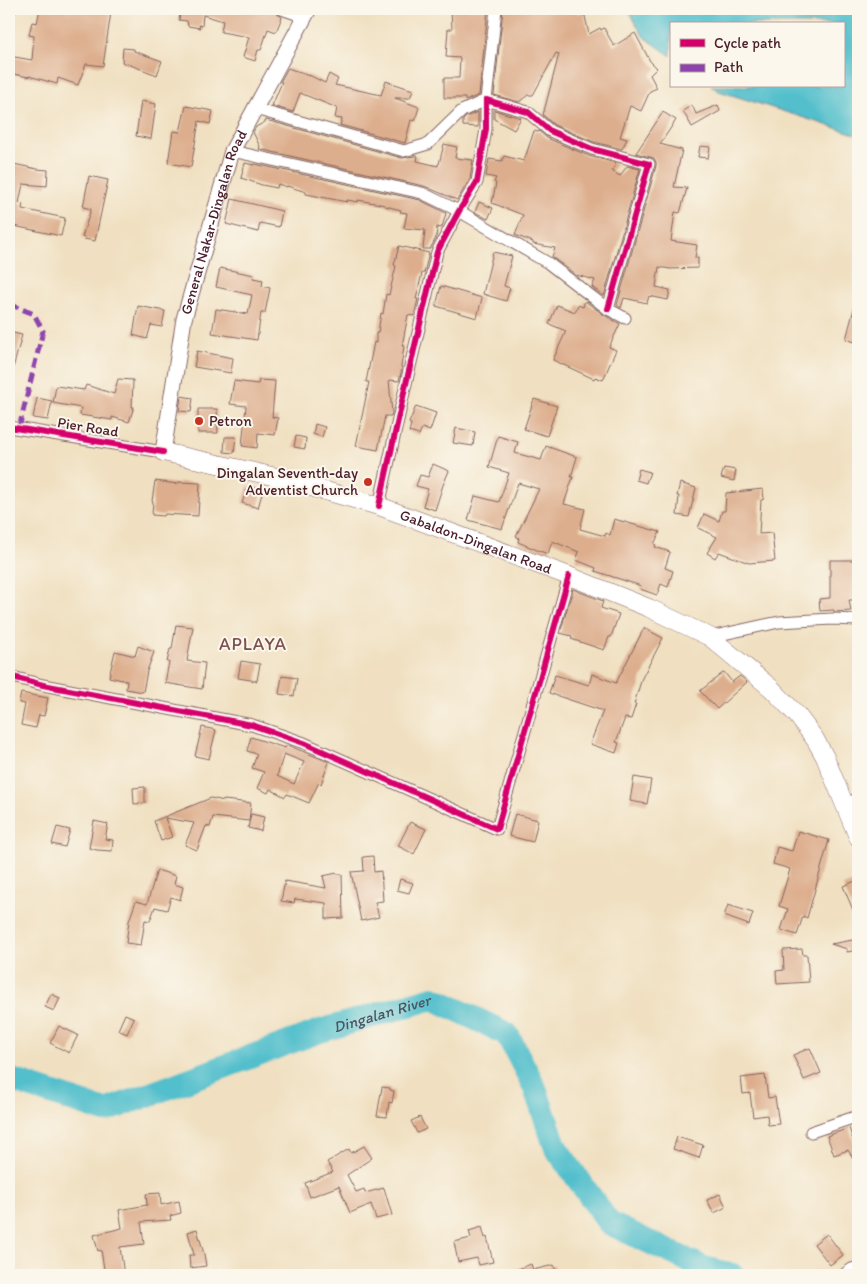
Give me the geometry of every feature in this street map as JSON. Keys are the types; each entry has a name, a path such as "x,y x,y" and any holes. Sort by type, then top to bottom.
{"main road":[{"name":"General Nakar-Dingalan Road","path":"163,452 184,319 232,151 307,13"},
{"name":"Gabaldon-Dingalan Road","path":"163,452 272,476 379,506 569,576 649,608 710,637 771,688 797,714 815,739 852,803 858,837"}],"street":[{"path":"282,9 307,13"},
{"path":"379,506 437,252 477,182 486,129 486,100 496,9"},
{"path":"255,109 404,151 428,144 462,111 486,100 528,112 550,131 592,149 649,164 608,309"},
{"path":"232,151 422,193 459,211 548,263 608,309 625,318"},
{"name":"Pier Road","path":"9,427 163,452"},
{"path":"9,676 43,685 252,725 304,743 497,829 569,576"},
{"path":"710,637 779,622 832,619 858,620"},
{"path":"811,1132 858,1116"},
{"path":"846,1275 858,1269"}],"water":[{"path":"628,9 858,9 858,135 714,88 844,88 844,22 670,22 670,55 643,36"}],"building":[{"path":"40,9 91,9 111,12 103,66 86,64 78,85 58,78 57,84 29,76 9,73 9,56 32,60 34,36 29,35 32,22 37,23"},
{"path":"181,9 266,9 275,10 282,17 276,32 268,29 255,61 243,57 249,37 221,32 223,21 203,15 202,26 199,25 200,28 188,26 187,21 179,20"},
{"path":"451,9 488,9 479,95 465,101 465,98 444,98 444,78 459,78 460,58 446,57 448,29 452,29"},
{"path":"503,9 576,9 577,13 584,12 589,34 604,28 614,46 635,33 650,61 657,68 650,75 657,88 650,91 641,111 630,106 620,137 627,139 622,149 594,142 554,125 543,115 559,54 556,53 533,95 528,95 519,102 494,95"},
{"path":"123,48 134,49 134,51 162,61 157,75 122,62"},
{"path":"288,68 325,83 329,74 338,79 335,85 381,95 386,81 413,90 410,98 395,98 419,107 415,121 411,120 405,143 340,125 342,119 335,118 337,108 300,93 293,112 272,106 282,82 280,82"},
{"path":"141,101 156,104 151,139 136,136"},
{"path":"692,105 696,114 718,105 720,111 692,127 683,111"},
{"path":"186,106 213,111 210,124 199,121 191,167 168,163 173,131 180,132"},
{"path":"494,110 521,118 514,130 494,119"},
{"path":"478,112 478,127 463,126 463,120 466,117"},
{"path":"663,112 676,120 660,144 682,150 674,187 687,188 680,213 675,212 671,241 697,245 695,258 698,258 698,268 670,269 659,267 656,287 670,290 668,300 649,296 647,303 624,298 621,308 617,305 656,166 654,158 636,153"},
{"path":"266,120 402,158 418,156 417,161 438,166 444,144 457,147 455,158 473,160 470,179 457,200 424,186 259,149 260,147 253,132 256,127"},
{"path":"534,131 539,131 547,138 589,156 616,163 612,171 620,176 627,166 640,169 604,296 592,287 595,280 576,275 552,257 555,248 533,244 533,242 515,235 523,215 492,203 496,178 486,176 489,159 502,161 504,156 524,161"},
{"path":"700,146 710,147 708,158 698,157"},
{"path":"9,163 48,170 47,186 23,184 19,203 23,204 22,209 65,218 61,236 14,226 13,229 9,228"},
{"path":"245,163 420,200 446,213 443,224 441,228 437,227 436,238 430,249 423,249 425,230 404,228 407,213 400,212 401,210 358,200 358,202 347,200 347,202 306,194 306,192 278,184 277,188 262,185 241,178"},
{"path":"89,176 108,180 95,241 82,237 91,209 83,207"},
{"path":"232,199 282,211 279,227 260,223 258,232 226,224"},
{"path":"479,202 493,208 488,219 475,212"},
{"path":"399,246 429,253 424,273 422,273 414,316 408,315 402,346 404,346 399,381 389,380 392,413 391,416 385,416 378,450 356,446 369,382 366,382 374,342 376,343 376,333 378,333 381,313 383,314 386,294 389,295"},
{"path":"493,252 512,256 504,286 510,288 506,301 483,294"},
{"path":"220,268 254,275 253,278 263,280 262,286 270,288 265,313 261,313 257,340 212,333 216,309 248,314 252,295 216,287"},
{"path":"441,286 482,298 477,318 436,306"},
{"path":"585,301 620,324 609,347 616,350 603,380 595,377 594,379 553,360 566,331 549,324 557,305 575,312 578,305 583,307"},
{"path":"855,305 858,305 858,343 846,339"},
{"path":"138,306 165,311 162,327 151,325 147,339 133,335"},
{"path":"9,332 22,335 12,372 9,372"},
{"path":"197,351 233,358 231,373 194,367"},
{"path":"118,379 133,380 132,407 134,407 129,422 112,417 112,420 80,415 81,408 53,403 56,386 84,390 86,385 114,394"},
{"path":"259,380 275,381 272,417 278,418 275,435 258,433 257,448 242,446 246,406 230,404 234,381 258,384"},
{"path":"181,396 193,398 191,412 179,411"},
{"path":"37,398 52,401 48,420 33,418"},
{"path":"534,399 557,406 547,436 524,429"},
{"path":"416,406 436,413 430,431 422,428 419,435 409,432 411,424 409,423"},
{"path":"198,409 217,409 218,433 198,433"},
{"path":"315,424 325,427 322,437 313,434"},
{"path":"456,428 475,432 473,446 453,443"},
{"path":"296,436 306,438 305,449 294,447"},
{"path":"498,436 518,442 515,453 541,460 546,446 577,457 564,504 585,509 580,529 605,536 606,533 610,535 614,519 660,532 654,544 656,545 655,547 670,552 665,568 673,571 668,587 661,584 657,595 640,589 641,586 595,571 596,568 576,560 579,552 552,541 548,554 518,542 519,538 516,536 539,489 518,483 502,529 468,520 475,496 499,502 509,473 489,467"},
{"path":"225,437 236,437 234,453 224,452"},
{"path":"433,464 449,471 435,510 423,506 428,489 416,486 420,475 428,477"},
{"path":"724,468 736,470 734,481 721,478"},
{"path":"639,469 650,472 646,483 636,480"},
{"path":"155,481 178,484 178,482 200,483 198,516 152,515"},
{"path":"680,483 696,488 689,517 677,515 679,496 677,496"},
{"path":"248,486 263,490 258,508 242,503"},
{"path":"763,489 764,499 761,500 759,534 772,533 775,561 749,563 719,552 715,558 707,553 717,537 698,528 704,514 719,521 722,511 725,511 726,493"},
{"path":"830,560 858,560 858,600 849,600 851,611 820,611 819,599 830,598"},
{"path":"573,589 603,601 601,608 619,614 604,650 571,639 572,636 560,633"},
{"path":"176,625 193,627 187,661 205,663 202,689 165,683 169,662 167,662 170,649 172,649"},
{"path":"644,628 663,638 642,678 631,719 625,718 616,742 619,743 616,753 590,744 603,711 549,693 555,675 589,685 592,674 616,683"},
{"path":"138,646 154,652 147,671 143,692 126,689 127,681 109,677 115,651 135,656"},
{"path":"241,661 260,664 257,681 238,678"},
{"path":"724,672 732,682 740,676 747,682 717,709 700,691"},
{"path":"282,676 297,678 294,696 279,694"},
{"path":"21,693 48,698 44,716 39,715 36,728 21,725 25,704 19,703"},
{"path":"202,727 216,730 209,759 195,756"},
{"path":"251,737 285,748 287,745 329,762 321,784 319,782 309,803 287,794 285,797 270,789 268,793 257,788 264,772 252,768 257,754 247,751","holes":["284,754 304,762 294,784 277,776"]},
{"path":"634,777 651,780 647,804 630,801"},
{"path":"145,787 145,803 134,804 133,788"},
{"path":"211,798 251,803 249,821 213,817 210,827 206,826 197,850 185,845 194,823 165,818 172,837 161,841 154,821"},
{"path":"251,814 264,817 261,831 248,828"},
{"path":"515,814 538,820 533,842 509,836"},
{"path":"94,821 108,824 105,839 113,840 112,851 89,848"},
{"path":"410,822 426,829 414,854 398,846"},
{"path":"57,827 70,830 65,847 52,844"},
{"path":"798,831 829,840 807,918 803,916 797,935 781,930 788,909 779,906 790,869 773,864 777,847 792,851"},
{"path":"373,856 374,872 381,871 383,901 375,902 379,917 361,921 351,872 364,871 363,857"},
{"path":"157,870 176,876 174,884 183,887 180,900 171,897 167,910 155,907 150,921 145,920 141,945 126,943 129,921 136,901 147,904"},
{"path":"337,873 342,874 343,918 326,919 326,903 295,899 294,903 281,901 285,881 326,888 323,876"},
{"path":"400,879 413,883 409,893 397,890"},
{"path":"858,880 858,922 843,886"},
{"path":"728,905 753,913 749,925 724,916"},
{"path":"858,939 858,950 847,952 847,949 831,944"},
{"path":"802,949 803,955 807,955 809,982 777,984 776,971 784,970 783,950"},
{"path":"51,994 60,998 54,1011 45,1007"},
{"path":"125,1014 134,1018 127,1034 118,1030"},
{"path":"59,1026 78,1035 69,1053 50,1043"},
{"path":"810,1048 821,1073 804,1080 793,1055"},
{"path":"765,1075 768,1098 775,1097 779,1124 768,1125 767,1115 753,1117 750,1093 743,1094 741,1078"},
{"path":"382,1087 390,1088 390,1090 394,1091 392,1103 389,1102 387,1117 377,1116"},
{"path":"420,1117 426,1129 417,1133 411,1121"},
{"path":"849,1128 858,1154 858,1166 848,1150 834,1155 827,1136"},
{"path":"677,1137 703,1145 699,1158 673,1149"},
{"path":"364,1146 372,1158 347,1175 356,1192 364,1189 365,1193 384,1188 392,1215 376,1219 371,1204 350,1213 339,1186 310,1197 305,1183 333,1172 327,1162 349,1149 351,1153"},
{"path":"160,1193 161,1205 179,1201 181,1213 170,1216 171,1220 141,1222 144,1244 120,1247 124,1275 105,1275 101,1250 98,1251 94,1235 122,1228 119,1210 147,1205 146,1194"},
{"path":"720,1194 726,1207 714,1213 707,1200"},
{"path":"482,1227 485,1238 487,1237 493,1262 479,1265 477,1258 458,1262 454,1242 471,1238 469,1231"},
{"path":"197,1229 206,1266 190,1268 189,1255 194,1255 188,1232"},
{"path":"827,1234 843,1255 830,1265 814,1244"},
{"path":"531,1264 533,1270 554,1265 557,1275 503,1275"}],"waterway":[{"name":"Dingalan River","path":"9,1079 105,1111 320,1031 433,998 507,1034 534,1086 556,1148 609,1223 704,1268 732,1275"}],"marked path":[{"path":"9,28 14,9"},
{"path":"9,304 34,314 43,331 19,428"}],"cycle path":[{"path":"379,506 437,252 477,182 486,129 486,100 528,112 550,131 592,149 649,164 608,309"},
{"path":"9,427 163,452"},
{"path":"9,676 43,685 252,725 304,743 497,829 569,576"}],"place":[{"name":"Petron","path":"199,421"},
{"name":"Dingalan Seventh-day Adventist Church","path":"368,482"}],"district":[{"name":"APLAYA","path":"253,644"}]}
